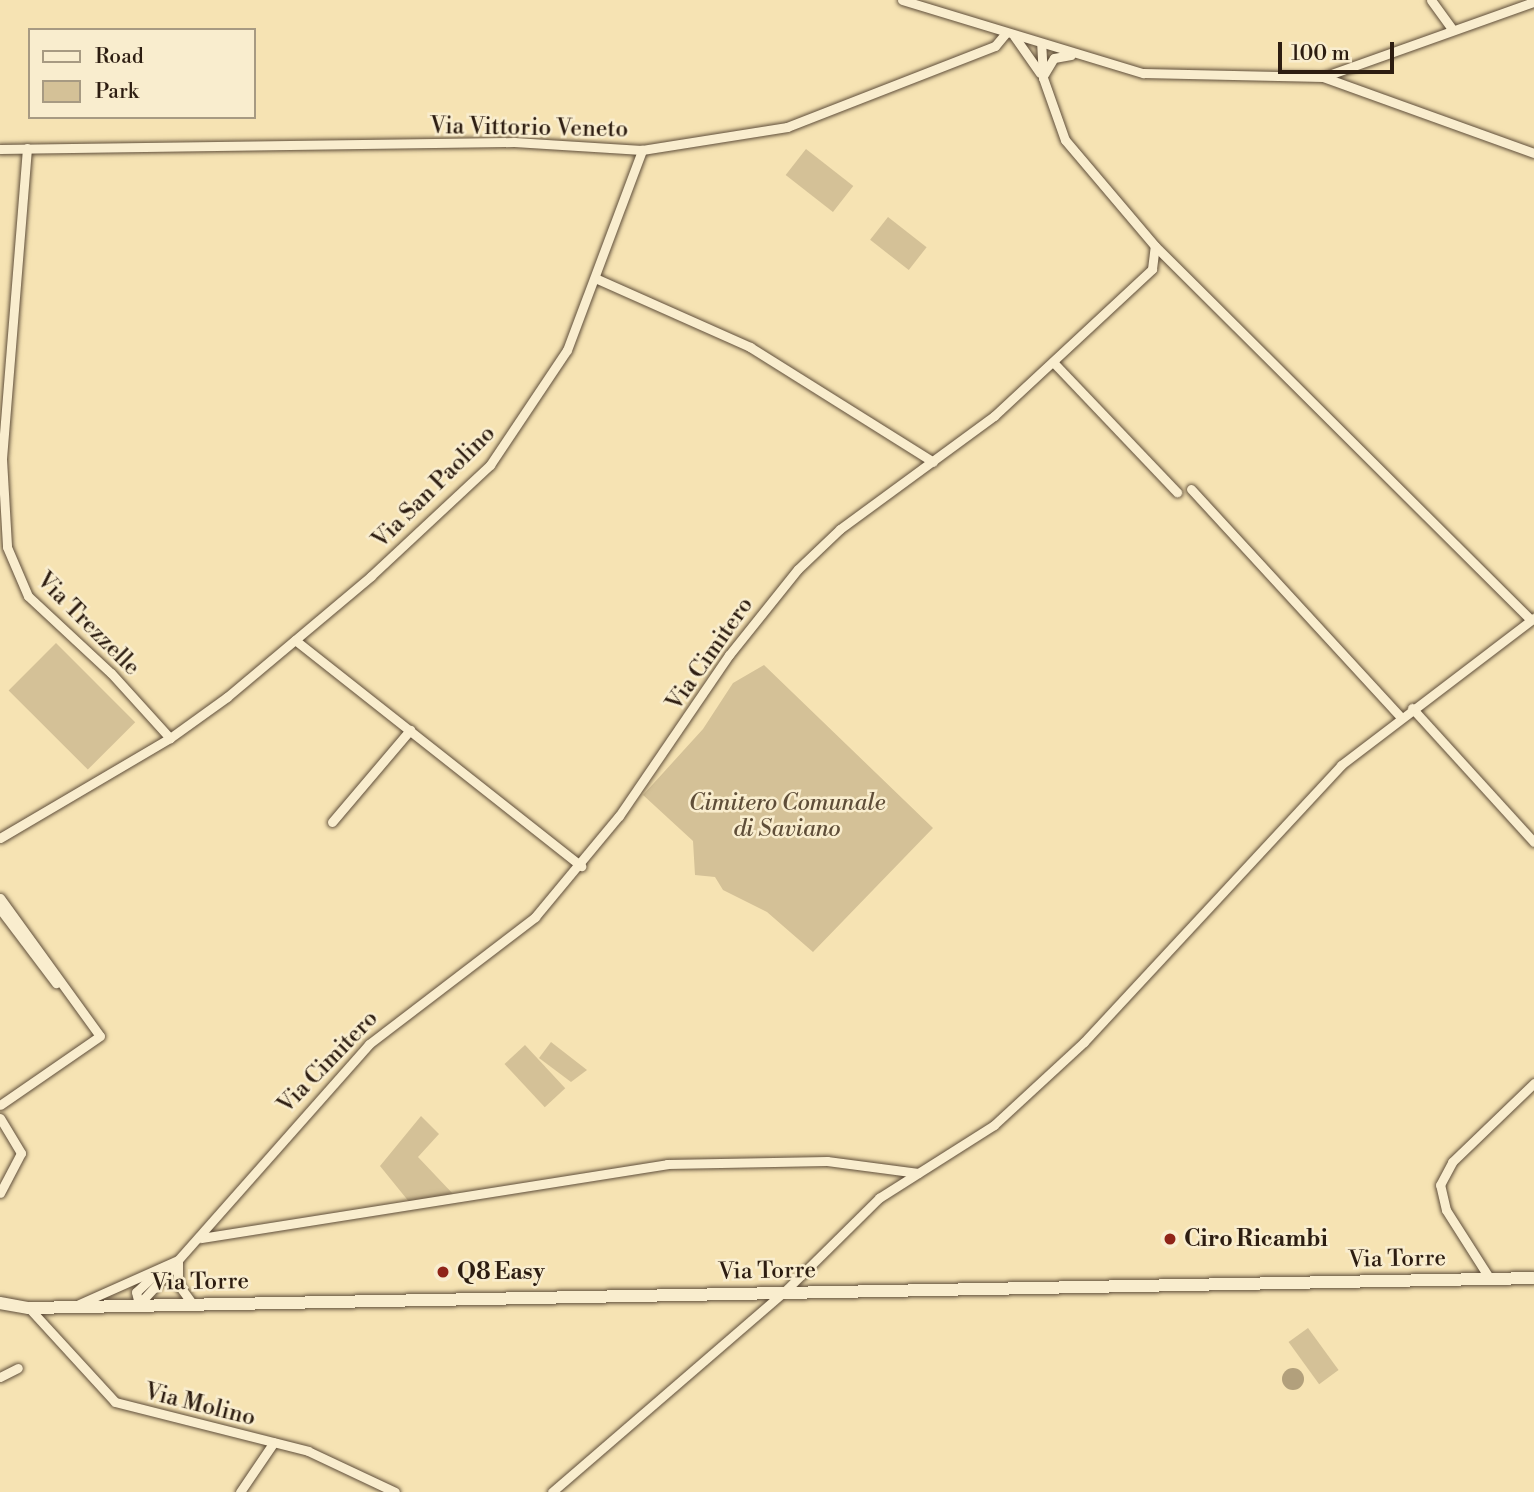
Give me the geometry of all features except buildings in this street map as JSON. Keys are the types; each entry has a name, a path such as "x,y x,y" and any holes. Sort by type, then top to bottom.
{"main road":[{"name":"Via Torre","path":"1,1300 29,1308 1534,1278"}],"street":[{"path":"902,0 1075,55 1186,78 1323,77 1534,153"},
{"path":"1431,0 1451,28"},
{"path":"1323,77 1451,28 1534,2"},
{"path":"552,1492 784,1292 879,1198 918,1172 952,1157 995,1125 1084,1042 1290,815 1400,716 1532,619 1155,246 1077,159 1043,78 1010,35"},
{"name":"Via Vittorio Veneto","path":"0,149 514,142 642,150 787,127 995,46 1010,35"},
{"path":"1041,44 1043,78"},
{"path":"1043,78 1054,58 1075,55"},
{"name":"Via Trezzelle","path":"27,148 2,459 7,547 28,596 111,673 170,738"},
{"name":"Via San Paolino","path":"0,838 170,738 295,640 490,465 567,350 642,150"},
{"name":"Via Cimitero","path":"139,1304 201,1238 243,1180 369,1044 535,917 581,866 729,655 798,569 839,529 933,462 1053,362 1152,269 1155,246"},
{"path":"595,278 750,347 933,462"},
{"path":"1053,362 1177,492"},
{"path":"1191,489 1400,716"},
{"path":"295,640 581,866"},
{"path":"1412,708 1534,842"},
{"path":"332,822 410,730"},
{"path":"0,898 99,1034 98,1042 0,1105"},
{"path":"0,909 99,1034"},
{"path":"1490,1279 1446,1210 1440,1185 1452,1162 1534,1083"},
{"path":"0,1118 21,1153 0,1193"},
{"path":"201,1238 667,1164 827,1161 918,1172"},
{"path":"178,1260 178,1284 192,1303"},
{"name":"Via Cimitero","path":"139,1304 136,1292 156,1274 178,1260"},
{"name":"Via Cimitero","path":"74,1306 156,1274"},
{"name":"Via Molino","path":"29,1308 115,1402 335,1460 395,1492"},
{"path":"0,1377 18,1368"},
{"path":"240,1492 274,1442"}],"green space":[{"path":"806,149 853,186 833,212 786,175"},
{"path":"888,217 927,247 909,270 870,240"},
{"path":"56,643 135,722 88,770 9,690"},
{"name":"Cimitero Comunale di Saviano","path":"764,665 933,828 813,952 767,912 723,890 715,877 695,875 693,841 643,795 703,729 733,683"},
{"path":"551,1042 587,1070 571,1082 539,1058"},
{"path":"525,1045 565,1088 545,1107 505,1064"},
{"path":"421,1116 439,1134 418,1157 454,1195 410,1203 380,1166"},
{"path":"1308,1328 1339,1370 1319,1384 1289,1342"}],"shaded area":[{"path":"1293,1368 1301,1371 1304,1379 1301,1387 1293,1390 1285,1387 1282,1379 1285,1371"}],"place":[{"name":"Ciro Ricambi","path":"1170,1239"},
{"name":"Q8 Easy","path":"443,1272"}]}
